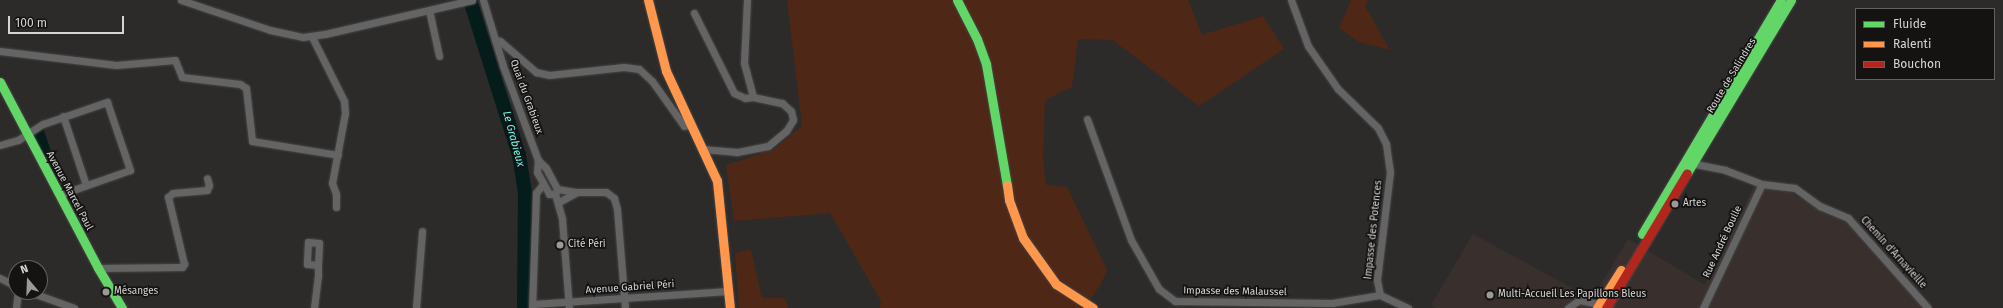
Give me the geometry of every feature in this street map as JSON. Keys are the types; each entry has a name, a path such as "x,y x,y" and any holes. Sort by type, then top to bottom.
{"main road":[{"path":"648,0 666,71 704,149 717,181 730,308"},
{"path":"957,0 977,39 986,64 1009,200 1023,238 1056,284 1093,308"},
{"name":"Route de Salindres","path":"1688,161 1781,0"},
{"name":"Route de Salindres","path":"1688,161 1791,0"},
{"name":"Avenue Marcel Paul","path":"0,82 98,268 122,308"},
{"path":"1601,307 1688,161"}],"street":[{"path":"181,0 276,32 312,37 472,0"},
{"name":"Quai du Grabieux","path":"483,0 495,40 538,160 537,172 543,184 554,192"},
{"path":"748,0 744,63 753,97"},
{"name":"Impasse des Potences","path":"1291,0 1308,46 1338,89 1378,128 1386,144 1390,172 1376,280 1380,295"},
{"path":"429,10 439,56"},
{"path":"694,13 734,93 745,98 753,97 782,103 791,110 793,120 786,131 768,146 737,152 704,149"},
{"path":"312,37 344,101 345,113 332,183 336,194 336,207"},
{"path":"495,40 500,41 536,72 549,75 624,67 639,69 652,81 684,126 691,124"},
{"path":"0,51 116,65 175,60 182,77 240,84 246,88 252,141 338,155"},
{"path":"0,145 18,140 26,133 63,116 107,102 130,170 59,195"},
{"path":"63,116 86,185"},
{"name":"Impasse des Malaussel","path":"1087,119 1131,240 1159,289 1175,301 1332,303 1380,295"},
{"path":"538,160 559,202 568,305"},
{"name":"Chemin d'Arnavieille","path":"1688,161 1725,170 1762,184 1795,188 1820,206 1848,218 1928,308"},
{"path":"98,268 182,267 184,264 168,198 173,193 207,190 209,185 208,178"},
{"path":"532,306 537,207 536,193 543,184"},
{"name":"Rue André Boulle","path":"1703,308 1762,184"},
{"path":"537,207 554,192 606,192 614,198 617,209 625,308"},
{"path":"559,202 577,192"},
{"path":"416,308 422,231"},
{"path":"314,308 318,265"},
{"name":"Avenue Gabriel Péri","path":"532,306 568,305 625,298 729,291"},
{"path":"1380,295 1408,308"},
{"path":"48,299 74,308"},
{"path":"1568,308 1579,300 1601,307"}],"shaded area":[{"path":"787,0 1188,0 1202,35 1263,16 1284,49 1199,106 1113,40 1078,39 1072,87 1045,100 1043,157 1046,185 1067,187 1107,270 1101,284 1084,308 880,308 881,301 830,213 734,221 726,165 773,150 802,126"},
{"path":"1351,0 1368,0 1365,6 1390,50 1359,42 1339,28"},
{"path":"1755,184 1786,190 1850,225 1924,308 1435,308 1431,305 1473,234 1592,299 1628,239 1705,285"},
{"path":"751,249 762,298 785,298 788,308 739,308 735,253"}],"water":[{"path":"43,128 59,175 56,177 33,133"}],"waterway":[{"name":"Le Grabieux","path":"470,0 519,155 525,192 524,308"}],"traffic: fast":[{"path":"957,0 977,39 986,64 1007,185"},
{"path":"1642,234 1781,0"},
{"path":"1687,173 1791,0"},
{"path":"0,82 98,268 122,308"}],"traffic: slow":[{"path":"648,0 666,71 717,181 730,308"},
{"path":"1007,185 1009,200 1023,238 1056,284 1093,308"},
{"path":"1597,308 1621,270"}],"traffic: jam":[{"path":"1606,308 1687,173"}],"place":[{"name":"Artes","path":"1675,204"},
{"name":"Cité Péri","path":"560,245"},
{"name":"Mésanges","path":"106,292"},
{"name":"Multi-Accueil Les Papillons Bleus","path":"1490,295"}]}
